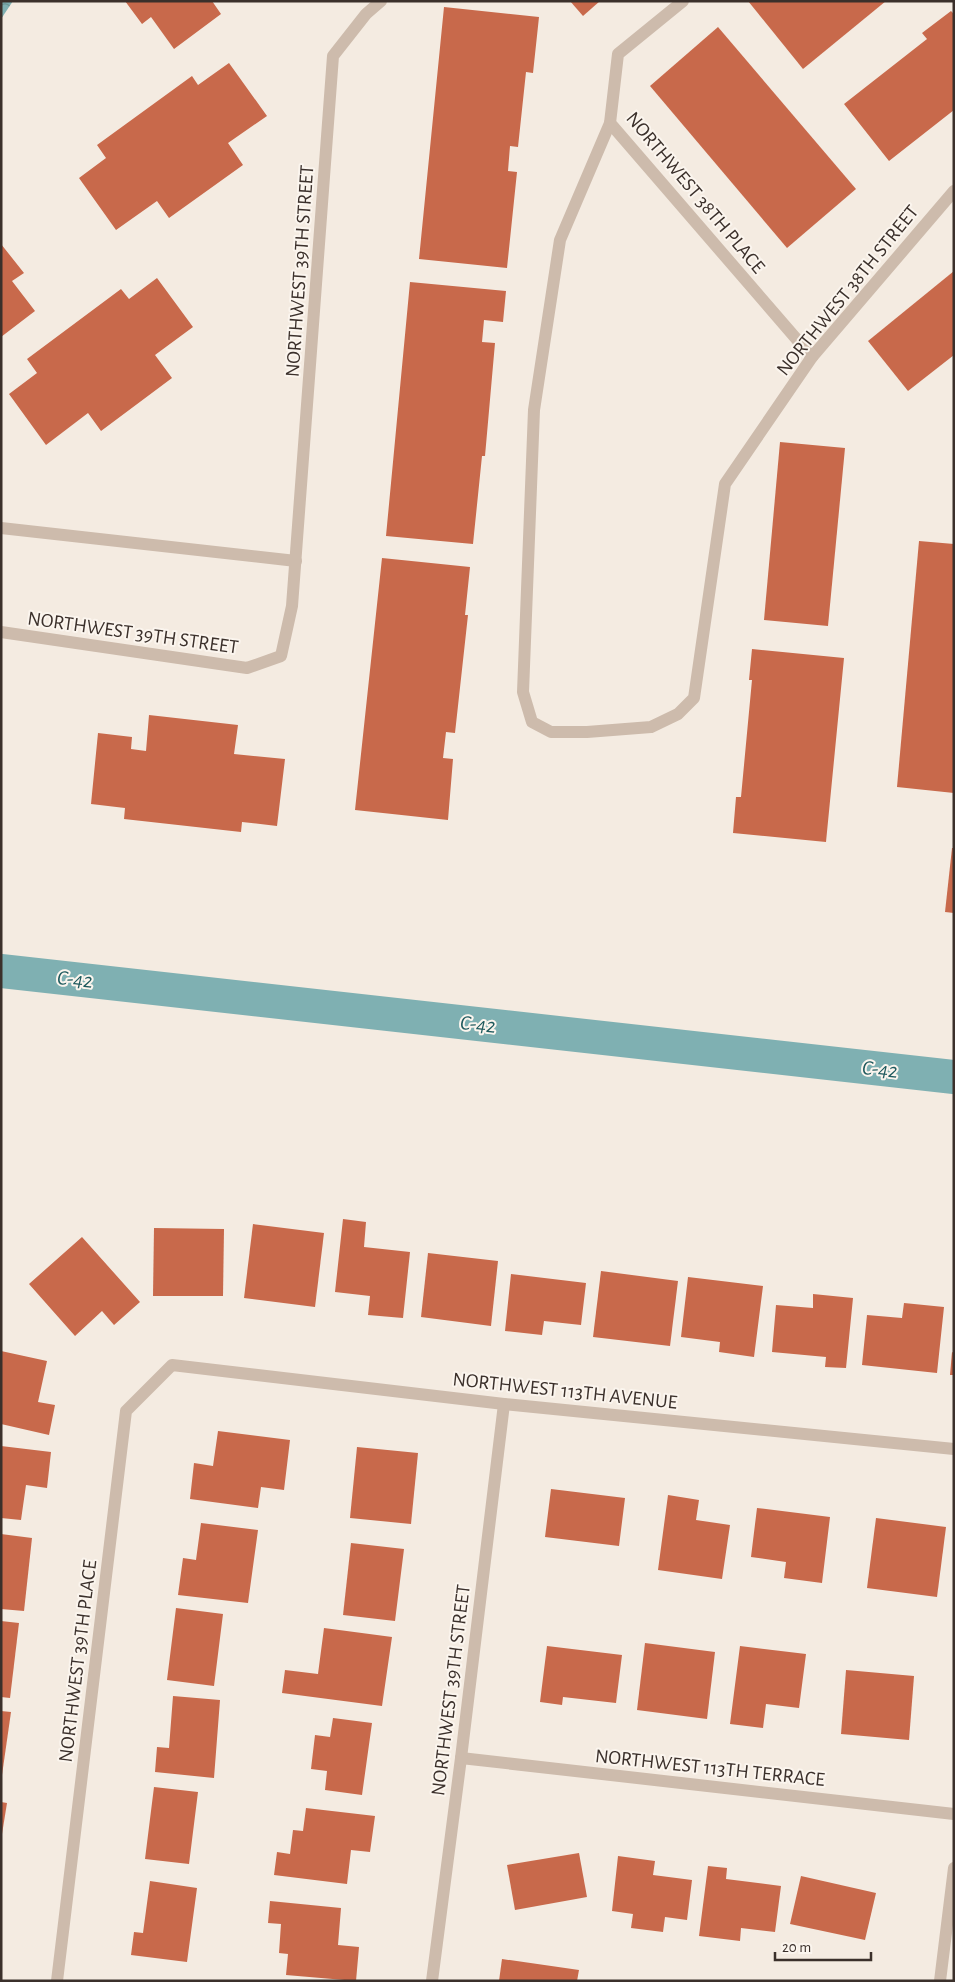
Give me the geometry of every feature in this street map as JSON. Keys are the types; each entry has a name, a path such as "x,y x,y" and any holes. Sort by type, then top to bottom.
{"street":[{"name":"NORTHWEST 39TH STREET","path":"1,632 247,668 281,656 292,606 296,561 332,56 366,14 381,1"},
{"name":"NORTHWEST 38TH PLACE","path":"683,1 618,54 610,123 812,357"},
{"name":"NORTHWEST 38TH STREET","path":"610,123 560,240 534,410 523,692 532,722 551,732 587,732 651,727 678,714 694,698 725,484 812,357 954,191"},
{"path":"1,528 296,561"},
{"name":"NORTHWEST 113TH AVENUE","path":"172,1365 504,1404 954,1449"},
{"name":"NORTHWEST 39TH PLACE","path":"57,1981 126,1411 172,1365"},
{"name":"NORTHWEST 39TH STREET","path":"432,1981 504,1404"},
{"name":"NORTHWEST 113TH TERRACE","path":"461,1758 954,1814"},
{"path":"940,1981 954,1868"}],"water":[{"path":"1,1 13,1 1,19"}],"building":[{"path":"125,1 212,1 221,14 174,49 151,17 142,24"},
{"path":"570,1 600,1 583,16"},
{"path":"748,1 886,1 803,69"},
{"path":"444,7 539,17 533,73 526,72 518,147 510,146 508,171 517,172 507,268 419,259"},
{"path":"951,11 954,14 954,110 889,161 844,104 927,39 922,33"},
{"path":"718,27 856,189 787,248 650,86"},
{"path":"229,63 267,116 228,143 243,165 169,218 157,201 116,230 79,178 106,158 97,145 192,76 198,85"},
{"path":"1,244 24,273 12,281 35,311 1,337"},
{"path":"954,271 954,355 908,391 868,341"},
{"path":"157,278 193,327 155,355 172,378 101,431 88,413 46,445 9,394 37,373 27,359 121,289 129,299"},
{"path":"410,282 506,291 503,322 484,320 482,342 495,343 485,456 482,456 473,544 386,536"},
{"path":"780,442 845,448 828,626 764,620"},
{"path":"919,541 954,544 954,793 897,787"},
{"path":"382,558 470,567 465,615 468,615 455,733 446,732 443,758 453,759 448,820 355,810"},
{"path":"752,649 844,658 826,842 733,833 736,797 741,797 752,680 749,680"},
{"path":"149,715 238,725 234,754 285,759 277,826 242,822 241,832 124,819 125,808 91,804 98,733 132,737 131,749 146,751"},
{"path":"952,848 954,848 954,913 945,912"},
{"path":"343,1219 366,1222 364,1247 410,1252 403,1318 368,1315 370,1296 335,1292"},
{"path":"253,1224 324,1233 315,1307 244,1298"},
{"path":"154,1228 224,1229 223,1296 153,1296"},
{"path":"82,1237 140,1302 114,1325 102,1311 75,1336 29,1284"},
{"path":"428,1253 498,1261 491,1326 421,1317"},
{"path":"601,1271 678,1281 670,1346 593,1337"},
{"path":"511,1274 586,1283 581,1325 544,1321 542,1335 505,1331"},
{"path":"688,1277 763,1286 754,1357 719,1352 720,1342 681,1337"},
{"path":"813,1294 853,1298 846,1368 825,1367 826,1357 772,1352 776,1305 813,1308"},
{"path":"904,1303 944,1307 937,1373 862,1365 867,1315 902,1318"},
{"path":"1,1351 47,1361 38,1402 55,1405 49,1435 1,1424"},
{"path":"952,1352 954,1353 954,1375 950,1375"},
{"path":"218,1431 290,1440 284,1490 261,1487 258,1508 190,1499 194,1463 213,1466"},
{"path":"1,1446 51,1452 47,1488 26,1485 21,1520 1,1518"},
{"path":"357,1447 418,1453 411,1524 350,1518"},
{"path":"551,1489 625,1498 619,1546 545,1537"},
{"path":"668,1495 699,1500 696,1520 730,1525 722,1579 658,1570"},
{"path":"757,1508 830,1517 822,1583 784,1578 786,1562 751,1557"},
{"path":"876,1518 946,1527 937,1597 867,1588"},
{"path":"201,1523 258,1530 248,1603 178,1595 183,1558 196,1560"},
{"path":"1,1534 32,1538 24,1611 1,1609"},
{"path":"351,1543 404,1549 395,1621 343,1615"},
{"path":"176,1608 223,1614 214,1686 167,1680"},
{"path":"1,1621 19,1623 10,1698 1,1697"},
{"path":"324,1628 392,1637 382,1706 282,1693 285,1670 318,1674"},
{"path":"645,1643 715,1652 707,1719 637,1710"},
{"path":"547,1646 622,1655 616,1703 563,1697 562,1705 540,1702"},
{"path":"740,1646 806,1654 799,1708 766,1704 763,1728 730,1724"},
{"path":"846,1670 914,1676 909,1740 841,1734"},
{"path":"173,1696 220,1700 214,1778 155,1772 157,1747 169,1748"},
{"path":"1,1711 11,1712 2,1775 1,1774"},
{"path":"333,1718 372,1723 362,1795 325,1790 327,1771 311,1769 315,1735 330,1737"},
{"path":"154,1787 198,1792 189,1864 145,1859"},
{"path":"1,1802 7,1803 2,1834 1,1834"},
{"path":"306,1808 375,1816 370,1852 351,1850 347,1884 274,1875 277,1852 290,1854 293,1830 303,1831"},
{"path":"579,1853 587,1897 515,1910 507,1865"},
{"path":"618,1856 655,1861 653,1875 692,1880 687,1920 665,1917 663,1932 631,1928 633,1914 612,1911"},
{"path":"708,1866 727,1868 726,1879 781,1886 775,1932 741,1928 740,1941 699,1936"},
{"path":"801,1876 876,1893 865,1940 790,1924"},
{"path":"150,1881 197,1888 187,1962 131,1955 134,1932 143,1933"},
{"path":"270,1901 341,1908 338,1945 359,1947 356,1981 286,1975 288,1954 279,1953 281,1924 268,1923"},
{"path":"502,1959 579,1970 577,1981 499,1981"}],"waterway":[{"name":"C-42","path":"1,971 954,1077"}]}
